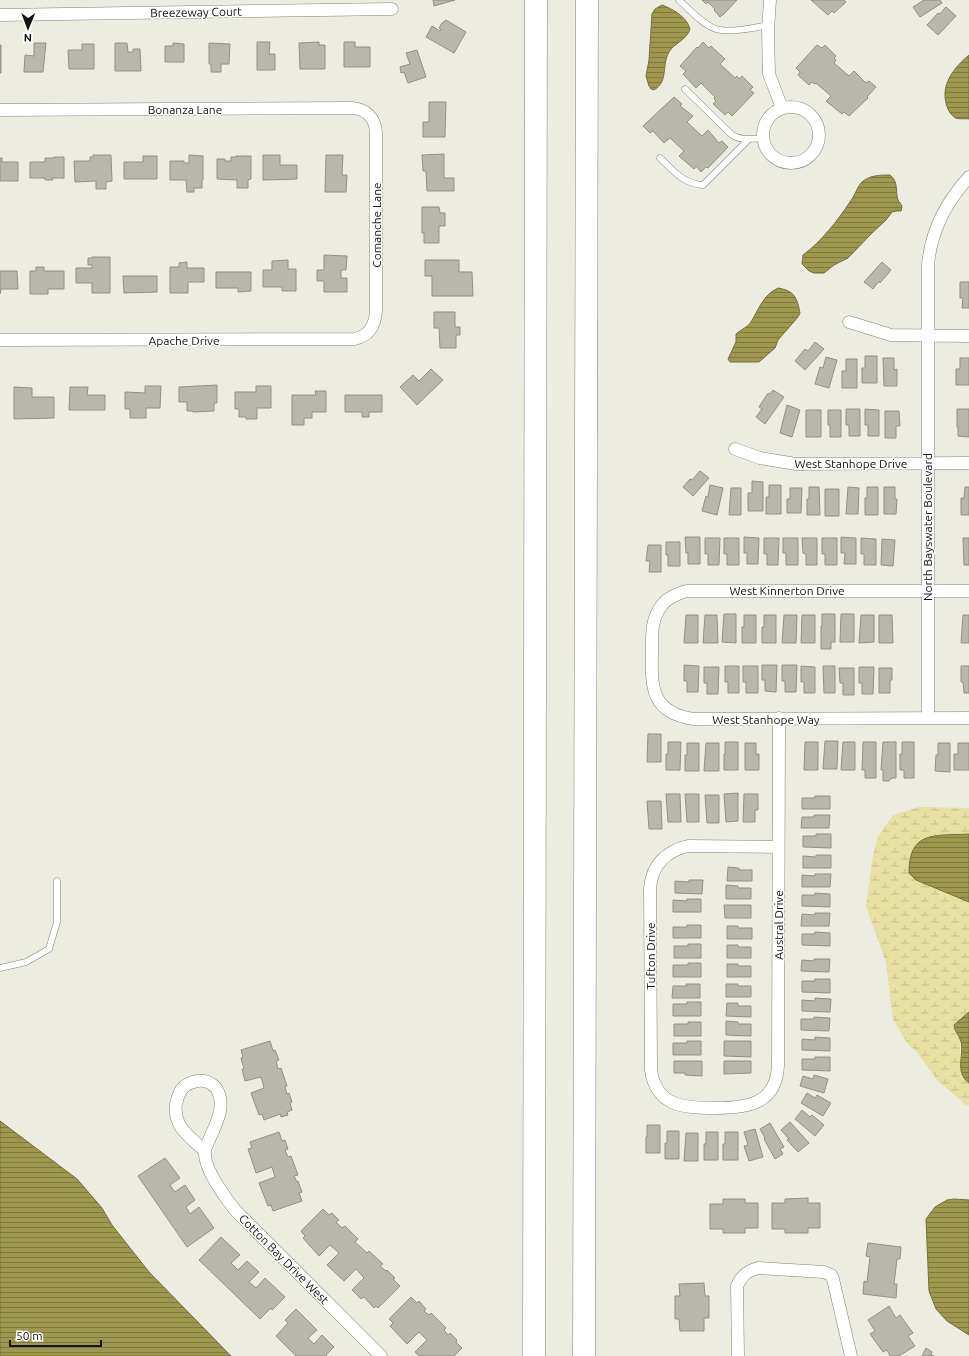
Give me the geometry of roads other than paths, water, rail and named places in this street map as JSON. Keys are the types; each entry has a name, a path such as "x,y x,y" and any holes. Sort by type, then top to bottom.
{"highway":[{"path":"534,1356 536,0"},
{"path":"584,1356 587,0"},
{"path":"530,1356 533,1333"}],"street":[{"path":"770,0 768,25 770,74 782,108"},
{"name":"Breezeway Court","path":"0,15 392,9"},
{"name":"Bonanza Lane","path":"0,110 356,108 369,114"},
{"path":"782,108 801,108 809,113 815,120 818,128 819,138 817,147 812,154 804,160 796,163 786,163 770,155 762,138 763,128 767,120 774,112 782,108"},
{"name":"Comanche Lane","path":"366,334 372,327 376,311 376,132 369,114"},
{"name":"North Bayswater Boulevard","path":"928,718 928,266 931,243 941,216 949,202 967,184"},
{"path":"849,322 891,335 969,336"},
{"name":"Apache Drive","path":"0,340 354,339 366,334"},
{"name":"West Stanhope Drive","path":"735,449 760,458 796,464 969,463"},
{"name":"West Kinnerton Drive","path":"652,654 652,628 658,610 665,601 686,591 969,591"},
{"name":"West Stanhope Way","path":"652,654 652,680 654,691 662,703 671,712 686,718 969,718"},
{"name":"Austral Drive","path":"736,1108 752,1105 763,1098 771,1089 777,1074 778,718"},
{"name":"Tufton Drive","path":"736,1108 688,1108 676,1105 657,1090 654,1082 650,1066 651,880 655,868 662,858 680,848 688,846 778,847"},
{"path":"198,1081 208,1082 215,1086 221,1103 219,1116 205,1151 180,1127 176,1117 177,1102 182,1089 188,1084 198,1081"},
{"name":"Cotton Bay Drive West","path":"205,1151 207,1162 215,1182 235,1210 381,1356"},
{"path":"738,1356 737,1286 745,1273 758,1268 824,1272 830,1275 833,1279 851,1356"}],"lane":[{"path":"679,0 702,20 716,29 754,28 768,25"},
{"path":"685,89 732,135 738,139 748,140 762,138"},
{"path":"660,158 681,178 690,183 703,185 748,140"},
{"path":"0,968 26,962 49,949 57,922 57,881"}]}
